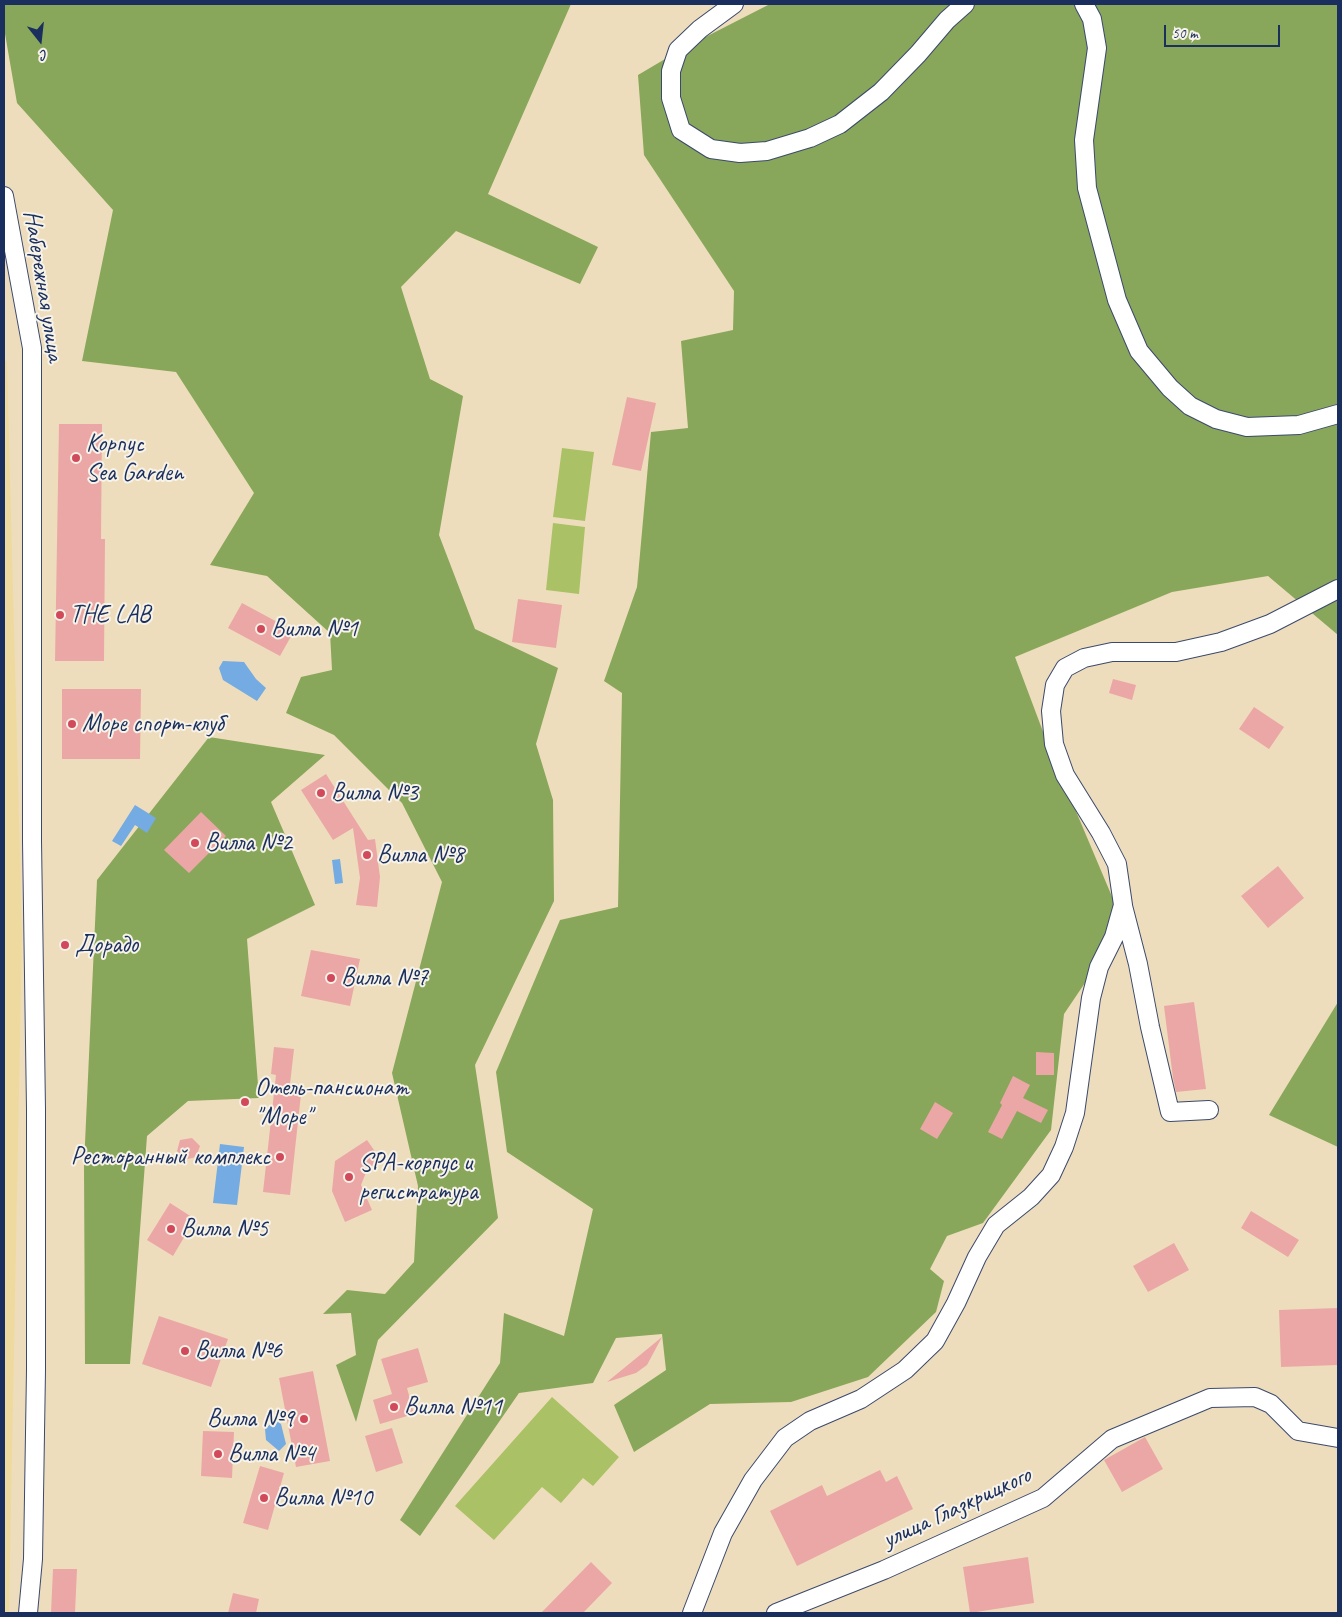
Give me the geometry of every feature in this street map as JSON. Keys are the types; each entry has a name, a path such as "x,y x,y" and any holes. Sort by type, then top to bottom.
{"street":[{"path":"734,4 700,29 678,50 671,72 671,98 681,130 711,150 740,153 767,151 810,138 840,124 881,92 964,4"},
{"path":"1084,4 1092,19 1097,48 1084,140 1087,188 1117,300 1140,351 1170,388 1190,406 1216,418 1247,427 1290,426 1338,414"},
{"name":"Набережная улица","path":"4,196 32,348 32,841 36,1109 36,1379 33,1559 28,1613"},
{"path":"1209,1110 1170,1112 1150,1027 1138,964 1122,905 1117,864 1102,833 1065,775 1054,744 1051,711 1055,685 1065,668 1084,658 1112,652 1176,652 1221,642 1270,624 1338,590"},
{"path":"692,1613 723,1533 753,1480 785,1438 810,1421 869,1394 905,1370 935,1341 996,1226 1031,1197 1051,1175 1064,1147 1075,1113 1091,998 1100,967 1114,937 1122,905"},
{"name":"улица Глазкрицкого","path":"776,1613 884,1570 1043,1498 1112,1439 1210,1398 1255,1397 1271,1404 1298,1432 1338,1438"}],"green space":[{"path":"4,4 571,4 488,194 598,247 580,284 456,231 401,287 430,379 463,396 439,535 475,629 558,668 536,744 553,800 554,901 475,1065 498,1218 378,1340 356,1422 336,1365 356,1355 351,1313 323,1314 347,1290 385,1294 414,1262 418,1186 392,1073 442,882 402,803 334,735 286,713 301,677 332,670 330,633 267,576 210,565 254,493 176,372 82,361 113,210 17,103 4,28"},
{"path":"770,4 1338,4 1338,635 1268,576 1172,592 1015,657 1048,745 1124,925 1064,1014 1051,1130 983,1223 947,1236 930,1269 944,1281 936,1312 868,1377 791,1402 710,1404 634,1452 614,1405 666,1370 662,1334 616,1338 593,1383 519,1393 420,1536 400,1520 500,1363 504,1313 564,1336 593,1209 507,1152 496,1072 560,920 618,907 622,693 604,681 637,587 651,432 688,428 681,341 733,330 734,291 644,155 638,75 682,49"},
{"path":"562,448 594,452 585,521 553,517"},
{"path":"553,523 585,527 579,594 546,590"},
{"path":"209,737 325,755 271,802 315,905 247,939 259,1098 188,1101 147,1136 130,1364 85,1364 84,1165 97,880"},
{"path":"1338,1002 1338,1147 1269,1115"},
{"path":"552,1397 619,1457 593,1486 583,1478 561,1503 542,1487 494,1540 455,1506"}],"sand":[{"path":"4,360 7,361 22,934 9,1613 4,1613"}],"water":[{"path":"223,661 244,662 256,679 266,688 257,701 223,680 219,668"},
{"path":"135,805 156,818 147,833 135,825 121,846 112,841"},
{"path":"340,859 343,883 335,884 332,860"},
{"path":"220,1144 244,1147 237,1205 213,1203"},
{"path":"275,1420 281,1424 286,1444 279,1451 266,1440 265,1429"}],"building":[{"path":"627,397 656,403 641,471 612,465"},
{"path":"59,424 102,424 101,539 105,539 104,661 55,661"},
{"path":"518,599 562,605 556,648 512,642"},
{"name":"Вилла №1","path":"242,603 294,631 280,656 228,628"},
{"path":"1113,679 1136,685 1132,700 1109,693"},
{"path":"62,689 141,689 140,759 62,759"},
{"path":"1254,707 1284,727 1269,749 1239,729"},
{"path":"326,774 368,840 375,839 380,877 377,907 356,905 360,878 353,828 333,840 301,790"},
{"name":"Вилла №2","path":"201,812 226,836 189,873 164,850"},
{"path":"1278,866 1304,898 1268,928 1241,896"},
{"name":"Вилла №7","path":"311,950 360,959 350,1006 301,996"},
{"path":"1194,1002 1206,1089 1176,1092 1164,1006"},
{"path":"274,1047 294,1049 290,1084 302,1085 290,1195 263,1192 276,1075 271,1074"},
{"path":"1036,1052 1054,1053 1054,1075 1036,1075"},
{"path":"1013,1076 1030,1085 1023,1098 1048,1110 1041,1123 1017,1111 1002,1139 988,1132 1002,1105 1000,1103"},
{"path":"935,1102 953,1113 937,1139 920,1129"},
{"path":"192,1138 200,1146 196,1157 184,1160 177,1151 180,1140"},
{"name":"SPA-корпус и регистратура","path":"367,1140 381,1160 367,1170 361,1185 372,1210 345,1222 332,1191 335,1161"},
{"name":"Вилла №5","path":"170,1203 195,1219 173,1256 147,1240"},
{"path":"1251,1211 1299,1240 1288,1257 1241,1228"},
{"path":"1174,1243 1189,1270 1148,1292 1133,1266"},
{"path":"1338,1308 1338,1365 1281,1367 1279,1310"},
{"name":"Вилла №6","path":"159,1316 228,1339 211,1387 142,1364"},
{"path":"662,1337 647,1365 636,1373 607,1382"},
{"name":"Вилла №11","path":"418,1348 428,1382 407,1388 414,1414 380,1424 373,1400 392,1394 381,1359"},
{"name":"Вилла №9","path":"313,1371 330,1461 296,1467 279,1378"},
{"path":"392,1428 403,1463 376,1472 365,1436"},
{"name":"Вилла №4","path":"203,1431 234,1432 232,1478 201,1476"},
{"path":"1145,1437 1163,1469 1122,1492 1104,1460"},
{"name":"Вилла №10","path":"260,1466 284,1473 268,1530 243,1523"},
{"path":"880,1470 886,1482 897,1476 913,1509 797,1566 770,1511 822,1485 827,1496"},
{"path":"1028,1557 1034,1603 970,1613 963,1567"},
{"path":"591,1562 612,1583 583,1613 541,1613"},
{"path":"53,1569 77,1569 75,1613 51,1613"},
{"path":"233,1593 259,1599 256,1613 228,1613"}],"place":[{"name":"Корпус Sea Garden","path":"76,458"},
{"name":"THE LAB","path":"60,615"},
{"name":"Вилла №1","path":"261,629"},
{"name":"Море спорт-клуб","path":"72,724"},
{"name":"Вилла №3","path":"321,793"},
{"name":"Вилла №2","path":"195,843"},
{"name":"Вилла №8","path":"367,855"},
{"name":"Дорадо","path":"65,945"},
{"name":"Вилла №7","path":"331,978"},
{"name":"Отель-пансионат \"Море\"","path":"245,1102"},
{"name":"Ресторанный комплекс","path":"280,1157"},
{"name":"SPA-корпус и регистратура","path":"349,1177"},
{"name":"Вилла №5","path":"171,1229"},
{"name":"Вилла №6","path":"185,1351"},
{"name":"Вилла №11","path":"394,1407"},
{"name":"Вилла №9","path":"304,1419"},
{"name":"Вилла №4","path":"218,1454"},
{"name":"Вилла №10","path":"264,1498"}]}
